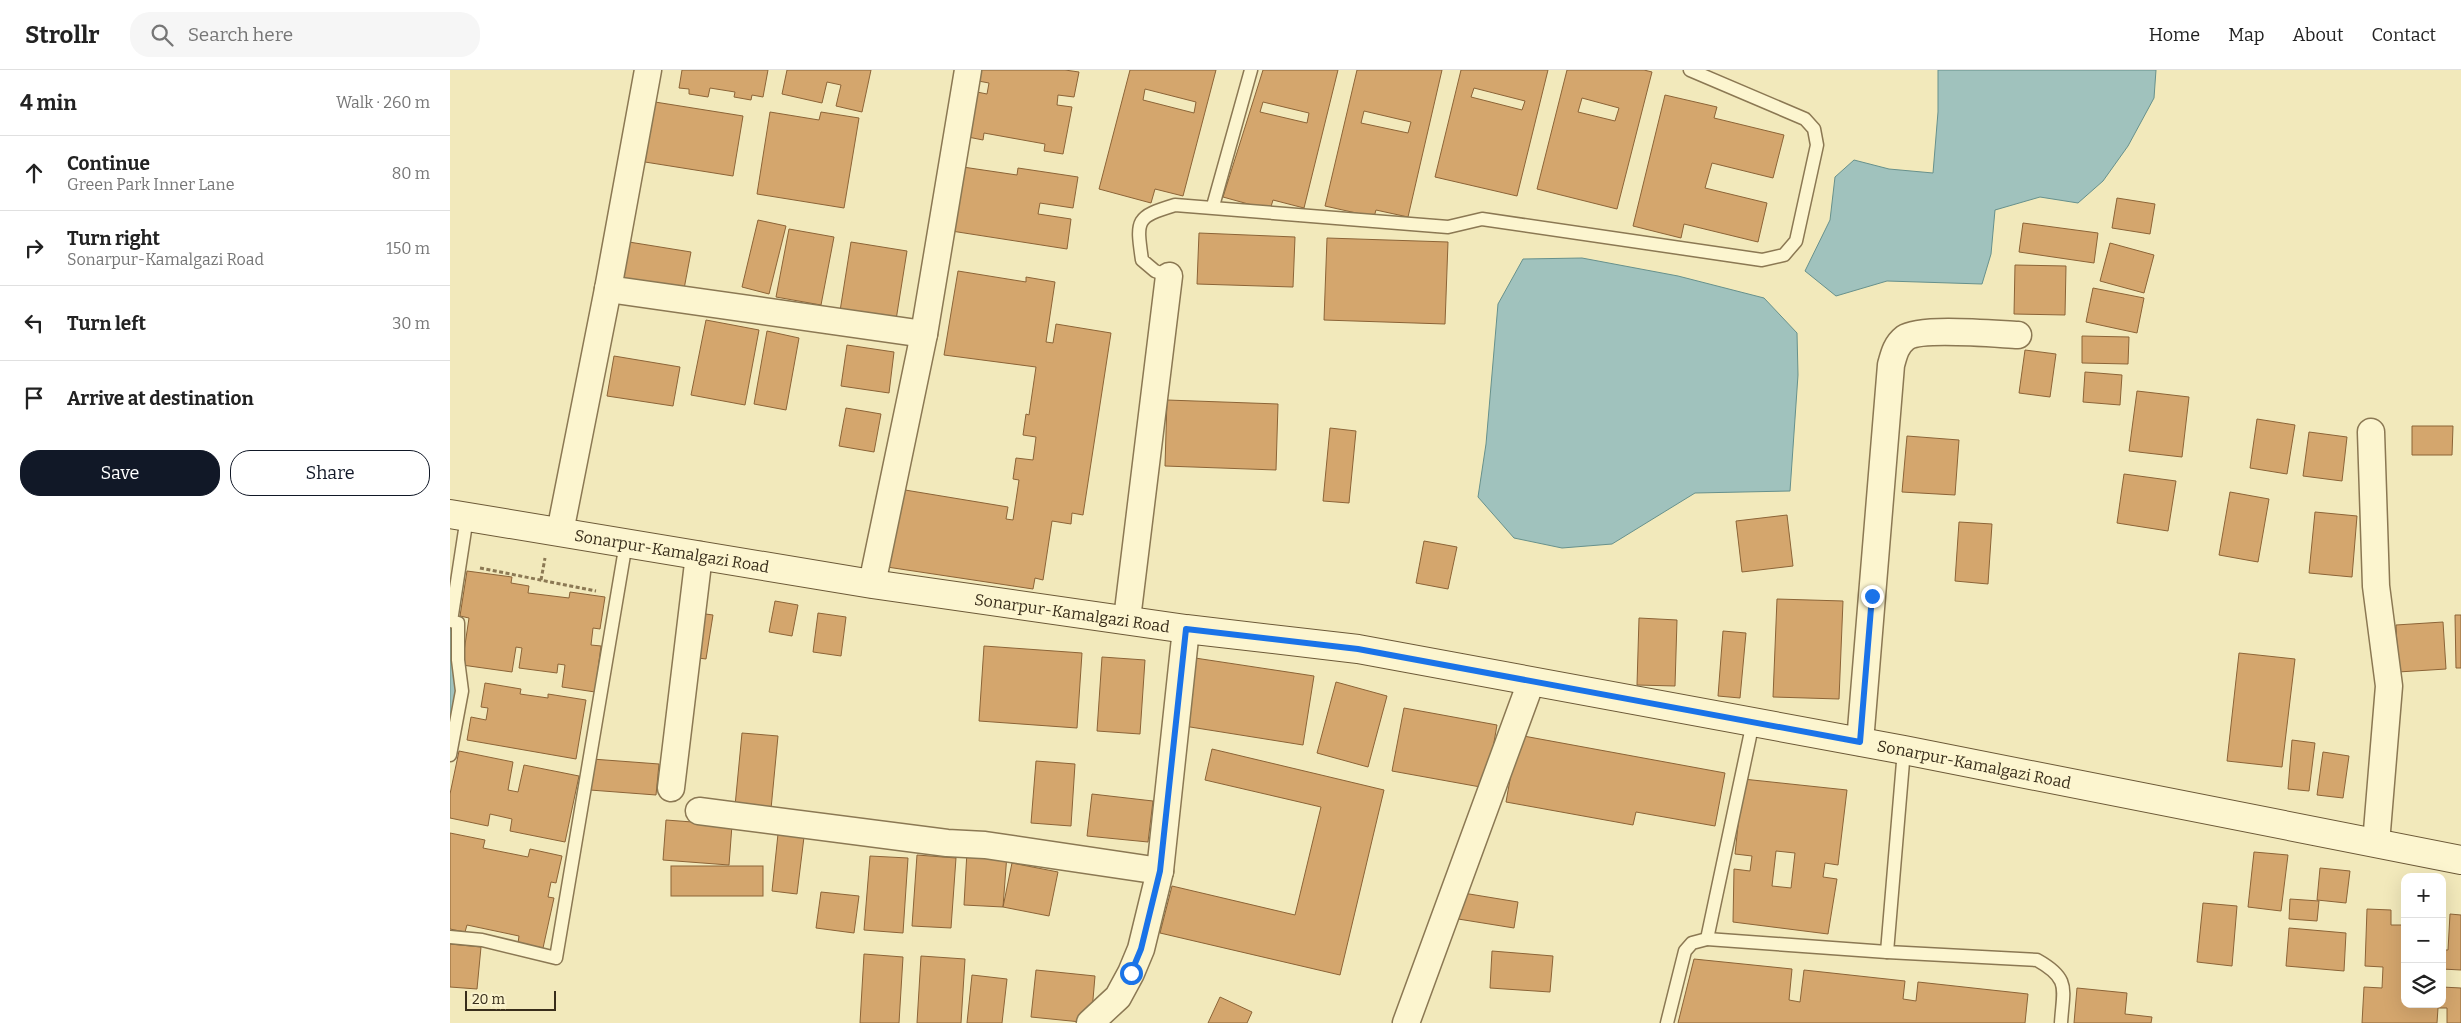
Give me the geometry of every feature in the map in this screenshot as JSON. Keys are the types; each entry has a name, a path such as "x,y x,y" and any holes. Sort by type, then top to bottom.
{"main road":[{"name":"Sonarpur-Kamalgazi Road","path":"458,516 872,584 1127,619 1186,629 1358,649 1904,750 2461,860"}],"street":[{"path":"560,532 608,289 648,70"},
{"path":"872,584 924,334 968,70"},
{"path":"1127,619 1169,276"},
{"path":"608,289 924,334"},
{"path":"1860,742 1891,365 1895,350 1906,337 1922,332 2018,334"},
{"path":"2371,432 2376,586 2389,686 2376,844"},
{"path":"671,788 698,555"},
{"path":"1090,1023 1118,997 1141,949 1160,871 1186,629"},
{"path":"1406,1023 1531,682"},
{"path":"698,811 947,843 985,846 1160,871"}],"lane":[{"path":"1213,206 1251,70"},
{"path":"1169,276 1155,271 1142,260 1138,233 1141,220 1151,212 1175,205 1213,206 1448,227 1482,219 1762,260 1784,254 1796,242 1817,145 1814,129 1805,119 1690,70"},
{"path":"450,755 462,691 458,660 458,623 451,621 460,564 458,516"},
{"path":"450,937 482,940 556,958 626,543"},
{"path":"1707,938 1753,722"},
{"path":"1887,952 1904,750"},
{"path":"1667,1023 1685,951 1692,943 1707,938 1887,952 2037,960 2054,969 2063,982 2061,1023"}],"path":[{"path":"460,564 617,594"}],"water":[{"path":"1938,70 2156,70 2154,98 2128,146 2103,181 2078,203 2040,197 1995,210 1991,254 1982,284 1887,281 1836,296 1805,271 1830,220 1835,177 1854,160 1889,169 1933,173 1938,112"},
{"path":"1582,258 1678,276 1764,298 1797,333 1798,375 1790,491 1695,493 1612,544 1562,548 1514,538 1478,497 1486,444 1498,304 1523,259"},
{"path":"450,623 460,686 450,729"}],"building":[{"path":"682,70 768,70 763,97 752,95 751,100 734,97 735,92 710,88 708,97 689,94 689,89 679,88"},
{"path":"787,70 871,70 862,112 836,106 841,85 827,82 822,103 782,94"},
{"path":"975,70 1065,70 1079,72 1074,97 1058,95 1057,105 1072,107 1063,154 1044,151 1045,144 984,133 983,140 963,136 972,91 987,94 989,83 973,80"},
{"path":"1130,70 1216,70 1183,196 1155,189 1151,203 1099,189","holes":["1145,89 1196,102 1194,113 1143,100"]},
{"path":"1263,70 1338,70 1304,208 1273,200 1270,210 1223,197","holes":["1263,102 1309,113 1307,123 1260,112"]},
{"path":"1357,70 1442,70 1408,217 1376,210 1374,217 1325,206","holes":["1364,111 1411,122 1408,133 1361,123"]},
{"path":"1461,70 1548,70 1517,196 1435,177","holes":["1474,88 1525,101 1522,110 1471,97"]},
{"path":"1567,70 1644,70 1652,72 1617,209 1537,189","holes":["1582,98 1619,108 1615,121 1578,112"]},
{"path":"1665,95 1717,107 1714,118 1784,135 1773,178 1712,163 1705,188 1767,203 1758,242 1684,224 1681,238 1633,226"},
{"path":"655,102 743,116 733,176 645,162"},
{"path":"770,112 819,120 821,112 859,118 844,208 757,194"},
{"path":"956,166 1017,175 1018,168 1078,177 1073,208 1040,203 1038,214 1071,219 1067,249 945,230"},
{"path":"2117,198 2155,204 2150,234 2112,228"},
{"path":"758,220 786,226 769,294 742,287"},
{"path":"2023,223 2098,233 2094,263 2019,252"},
{"path":"789,229 834,237 821,305 776,297"},
{"path":"1199,233 1295,237 1293,287 1197,284"},
{"path":"1327,238 1448,242 1445,324 1324,320"},
{"path":"629,242 691,252 684,289 623,279"},
{"path":"851,242 907,251 896,320 840,311"},
{"path":"2110,243 2154,255 2144,293 2100,281"},
{"path":"2015,265 2066,266 2065,315 2014,314"},
{"path":"958,271 1026,282 1026,277 1055,282 1046,342 1053,343 1056,324 1111,333 1083,515 1072,513 1071,524 1052,521 1043,580 1035,578 1033,589 887,567 899,489 1008,507 1006,519 1013,520 1019,480 1013,479 1016,458 1033,460 1036,437 1023,435 1026,414 1029,415 1036,367 944,355"},
{"path":"2093,288 2144,298 2137,333 2086,322"},
{"path":"706,320 759,330 745,405 691,395"},
{"path":"767,331 799,338 786,410 754,404"},
{"path":"2082,336 2129,337 2128,364 2082,363"},
{"path":"847,345 894,352 889,393 841,386"},
{"path":"2025,350 2056,354 2050,397 2019,393"},
{"path":"614,356 680,367 673,406 607,396"},
{"path":"2085,372 2122,375 2120,405 2083,402"},
{"path":"2137,391 2189,397 2182,457 2129,451"},
{"path":"1167,400 1278,404 1276,470 1165,466"},
{"path":"846,408 881,414 874,452 839,446"},
{"path":"2257,419 2295,425 2287,474 2250,468"},
{"path":"2412,426 2453,426 2452,455 2412,455"},
{"path":"1330,428 1356,431 1349,503 1323,501"},
{"path":"2309,432 2347,437 2342,481 2303,476"},
{"path":"1907,436 1959,440 1955,495 1902,492"},
{"path":"2124,474 2176,481 2168,531 2117,523"},
{"path":"2230,492 2269,499 2258,562 2219,555"},
{"path":"2315,512 2357,516 2352,577 2309,573"},
{"path":"1787,515 1793,566 1742,572 1736,521"},
{"path":"1959,522 1992,524 1988,584 1955,581"},
{"path":"1424,541 1457,547 1448,589 1416,583"},
{"path":"467,571 512,577 511,583 529,586 528,593 569,598 570,592 605,597 600,629 593,628 591,645 601,646 595,692 562,687 565,665 558,664 557,673 519,668 522,648 516,647 512,672 462,665 469,618 460,616"},
{"path":"1777,599 1843,601 1839,699 1773,697"},
{"path":"775,601 798,605 792,636 769,632"},
{"path":"698,613 713,615 706,659 690,657"},
{"path":"818,613 846,617 841,656 813,652"},
{"path":"2455,615 2461,615 2461,668 2456,668"},
{"path":"1639,618 1677,620 1675,686 1637,685"},
{"path":"2443,622 2446,669 2398,672 2396,625"},
{"path":"1723,631 1746,633 1740,698 1718,696"},
{"path":"984,646 1082,653 1077,728 979,721"},
{"path":"2239,653 2295,659 2282,767 2227,761"},
{"path":"1102,657 1145,660 1140,734 1097,731"},
{"path":"1195,658 1314,676 1303,745 1184,726"},
{"path":"1336,682 1387,696 1368,767 1317,753"},
{"path":"485,683 521,689 520,694 548,698 548,694 586,700 576,759 467,740 471,717 486,720 488,708 481,707"},
{"path":"1404,708 1497,725 1486,788 1392,771"},
{"path":"742,733 778,736 771,809 735,806"},
{"path":"1518,735 1725,773 1715,826 1636,812 1633,825 1506,802"},
{"path":"2292,740 2315,743 2309,791 2288,789"},
{"path":"1212,749 1384,790 1340,975 1160,933 1172,886 1295,915 1321,807 1205,780"},
{"path":"459,751 513,762 508,790 518,792 524,765 579,776 565,842 510,831 512,819 490,814 488,826 450,818 450,794"},
{"path":"2323,752 2349,756 2343,798 2317,795"},
{"path":"592,759 659,764 656,795 590,790"},
{"path":"1036,761 1075,764 1071,826 1031,823"},
{"path":"1743,779 1847,790 1838,865 1825,863 1823,877 1837,879 1828,934 1733,922 1734,869 1750,871 1752,856 1735,854","holes":["1776,851 1795,853 1791,888 1772,886"]},
{"path":"1092,794 1153,801 1148,842 1087,836"},
{"path":"666,820 732,825 729,865 663,860"},
{"path":"450,833 485,840 483,848 528,857 530,849 562,856 556,883 551,882 548,897 554,898 543,948 518,943 519,936 467,925 465,932 450,929"},
{"path":"778,834 804,837 797,894 772,891"},
{"path":"967,851 1007,854 1003,907 964,905"},
{"path":"2254,852 2288,855 2281,911 2248,907"},
{"path":"917,855 956,858 951,928 912,926"},
{"path":"870,856 908,858 903,933 864,930"},
{"path":"1012,863 1058,872 1049,916 1003,907"},
{"path":"671,866 763,866 763,896 671,896"},
{"path":"2320,868 2350,871 2346,903 2317,900"},
{"path":"821,892 859,896 854,933 816,928"},
{"path":"1457,892 1518,902 1514,928 1452,918"},
{"path":"2290,899 2319,901 2317,921 2289,919"},
{"path":"2203,903 2237,906 2232,966 2197,962"},
{"path":"2367,909 2391,910 2391,925 2401,925 2401,1008 2438,1008 2437,1023 2362,1023 2364,987 2382,988 2383,967 2365,966"},
{"path":"2450,914 2461,915 2461,970 2446,969 2446,950 2448,950"},
{"path":"2289,928 2346,933 2344,971 2286,966"},
{"path":"450,944 481,947 477,989 450,987"},
{"path":"1492,951 1553,956 1550,992 1490,988"},
{"path":"864,954 903,957 899,1023 860,1023"},
{"path":"921,956 965,959 961,1023 917,1023"},
{"path":"1694,959 1792,969 1789,1000 1800,1002 1804,970 1905,981 1903,999 1916,1001 1918,982 2028,994 2025,1023 1678,1023"},
{"path":"1036,970 1095,976 1091,1023 1031,1017"},
{"path":"972,975 1007,979 1002,1023 967,1023"},
{"path":"2446,987 2461,988 2461,1023 2447,1023"},
{"path":"2077,988 2127,993 2125,1014 2152,1017 2151,1023 2074,1023"},
{"path":"1220,997 1252,1012 1247,1023 1208,1023"}],"route":[{"path":"1131,973 1141,949 1160,871 1186,629 1358,649 1860,742 1872,596"}]}
